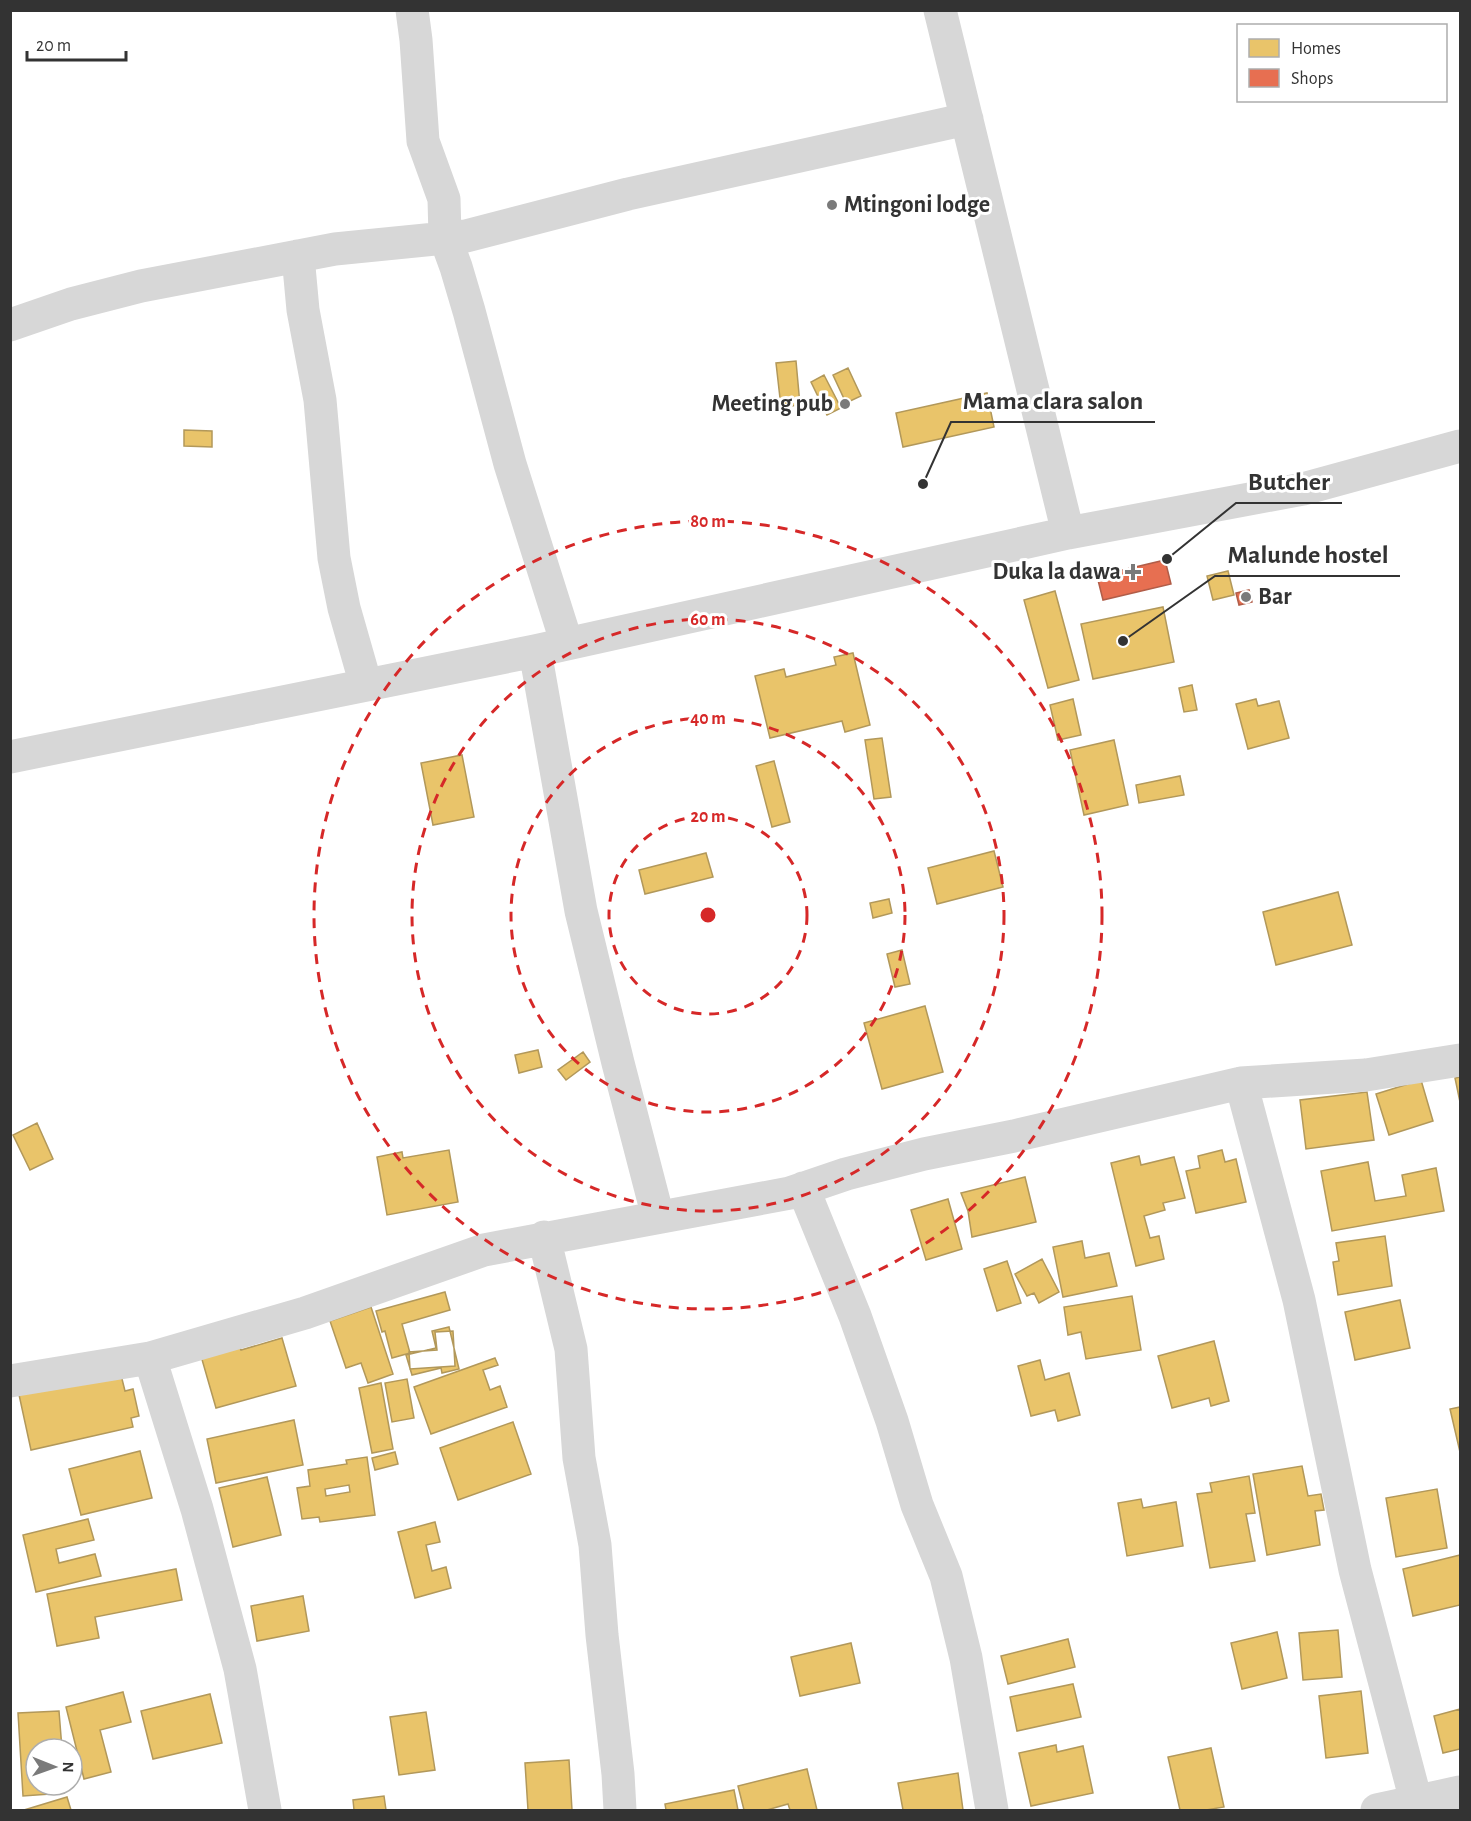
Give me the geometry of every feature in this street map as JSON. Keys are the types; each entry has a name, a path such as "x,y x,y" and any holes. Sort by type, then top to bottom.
{"street":[{"path":"412,10 423,141 444,198 445,237 469,310 510,464 567,644"},
{"path":"940,10 1068,533"},
{"path":"10,325 71,304 141,286 335,249 466,236 628,194 878,140 967,118"},
{"path":"298,256 303,310 320,400 334,558 344,608 366,685"},
{"path":"10,757 536,651 1068,533 1303,489 1461,446"},
{"path":"536,651 581,911 658,1217"},
{"path":"10,1381 150,1358 305,1313 484,1250 790,1193 924,1154 1014,1136 1241,1083 1366,1075 1461,1060"},
{"path":"1241,1083 1299,1300 1355,1570 1416,1801"},
{"path":"802,1188 855,1316 892,1421 930,1542 946,1576 966,1658 992,1810"},
{"path":"544,1237 571,1349 579,1458 595,1545 620,1810"},
{"path":"150,1358 197,1509 240,1669 265,1810"},
{"path":"1377,1810 1461,1792"}],"building: Homes":[{"path":"796,361 800,405 781,407 776,363"},
{"path":"848,368 861,396 846,403 833,375"},
{"path":"824,375 841,408 827,415 811,382"},
{"path":"987,393 994,427 903,447 896,413"},
{"path":"184,430 212,431 212,447 184,446"},
{"path":"1228,571 1234,595 1213,600 1207,576"},
{"path":"1055,591 1079,680 1048,688 1024,600"},
{"path":"1163,607 1174,662 1093,679 1081,624"},
{"path":"853,653 870,725 845,732 842,721 770,738 755,676 784,669 786,677 836,665 834,657"},
{"path":"1192,685 1197,710 1184,712 1179,688"},
{"path":"1073,699 1081,735 1058,740 1050,705"},
{"path":"1256,699 1258,706 1279,701 1289,738 1248,749 1236,704"},
{"path":"882,738 891,797 874,799 865,740"},
{"path":"1114,740 1128,805 1084,815 1070,750"},
{"path":"462,755 474,817 433,825 421,763"},
{"path":"774,761 790,822 772,827 756,766"},
{"path":"1180,776 1184,795 1139,803 1136,785"},
{"path":"994,851 1003,887 937,904 928,868"},
{"path":"706,853 713,877 645,894 639,870"},
{"path":"1338,892 1352,945 1276,965 1263,912"},
{"path":"889,899 892,913 873,918 870,903"},
{"path":"902,950 910,984 895,987 887,954"},
{"path":"925,1006 943,1072 882,1089 864,1023"},
{"path":"538,1050 542,1067 519,1073 515,1055"},
{"path":"583,1052 590,1062 566,1080 558,1070"},
{"path":"1460,1077 1460,1102 1455,1078"},
{"path":"1421,1080 1433,1121 1389,1135 1376,1094"},
{"path":"1367,1092 1374,1140 1306,1149 1300,1100"},
{"path":"37,1123 53,1159 30,1170 13,1135"},
{"path":"449,1150 458,1202 387,1215 377,1157 402,1152 403,1158"},
{"path":"1222,1150 1225,1162 1236,1159 1246,1202 1196,1213 1186,1171 1200,1168 1198,1156"},
{"path":"1139,1156 1141,1165 1174,1157 1185,1198 1163,1203 1165,1210 1144,1216 1150,1238 1159,1236 1164,1259 1136,1266 1111,1163"},
{"path":"1368,1162 1375,1201 1406,1196 1402,1175 1436,1168 1444,1211 1332,1231 1321,1171"},
{"path":"1025,1177 1036,1222 972,1237 968,1211 961,1193"},
{"path":"948,1199 962,1249 926,1260 911,1210"},
{"path":"1385,1236 1392,1286 1338,1295 1333,1262 1339,1261 1336,1243"},
{"path":"1082,1241 1085,1258 1109,1253 1117,1286 1063,1297 1053,1247"},
{"path":"1042,1259 1059,1292 1039,1303 1034,1293 1027,1296 1015,1274"},
{"path":"1007,1261 1021,1303 997,1311 984,1269"},
{"path":"445,1292 450,1310 402,1324 410,1353 392,1358 385,1331 382,1332 376,1311"},
{"path":"1132,1296 1141,1350 1086,1359 1081,1332 1068,1335 1064,1307"},
{"path":"1400,1300 1410,1348 1355,1360 1345,1312"},
{"path":"371,1307 393,1374 368,1383 361,1363 346,1368 330,1321"},
{"path":"449,1327 459,1369 442,1373 441,1368 412,1375 406,1355 436,1348 432,1331"},
{"path":"453,1331 455,1366 410,1369 409,1352 437,1350 435,1332"},
{"path":"282,1338 296,1386 216,1408 201,1356 239,1345 241,1350"},
{"path":"1214,1341 1229,1401 1211,1406 1209,1398 1172,1408 1158,1356"},
{"path":"495,1358 498,1365 483,1370 490,1390 500,1386 507,1407 431,1434 414,1387"},
{"path":"1040,1360 1045,1380 1069,1373 1080,1415 1058,1421 1055,1410 1031,1416 1018,1366"},
{"path":"119,1367 125,1391 133,1389 139,1416 131,1418 133,1427 31,1450 18,1390"},
{"path":"407,1379 414,1418 392,1422 385,1383"},
{"path":"381,1383 393,1449 372,1453 359,1388"},
{"path":"1460,1407 1460,1452 1450,1409"},
{"path":"294,1420 303,1465 216,1483 207,1439"},
{"path":"513,1422 531,1474 458,1500 440,1448"},
{"path":"140,1451 152,1498 81,1515 69,1469"},
{"path":"395,1452 398,1464 375,1470 372,1458"},
{"path":"367,1457 375,1515 320,1522 319,1517 302,1519 297,1488 310,1486 308,1470 347,1464 346,1460","holes":["349,1485 350,1492 326,1496 325,1489"]},
{"path":"1302,1466 1308,1496 1321,1494 1324,1510 1315,1511 1320,1545 1267,1555 1253,1474"},
{"path":"1249,1476 1255,1513 1246,1514 1255,1561 1210,1568 1197,1494 1212,1492 1210,1483"},
{"path":"267,1477 281,1535 233,1547 219,1488"},
{"path":"1437,1489 1447,1548 1396,1557 1386,1498"},
{"path":"1141,1499 1143,1508 1176,1502 1183,1546 1127,1556 1118,1503"},
{"path":"88,1519 94,1540 56,1549 59,1563 95,1554 101,1576 36,1592 23,1535"},
{"path":"435,1522 440,1542 426,1545 432,1571 446,1567 451,1588 415,1598 398,1532"},
{"path":"1460,1555 1460,1605 1413,1616 1403,1569"},
{"path":"176,1569 182,1600 95,1617 99,1638 57,1646 47,1594"},
{"path":"303,1596 309,1631 257,1641 251,1606"},
{"path":"1338,1630 1342,1677 1303,1680 1299,1633"},
{"path":"1277,1632 1287,1678 1242,1689 1231,1643"},
{"path":"1068,1639 1075,1667 1008,1684 1001,1656"},
{"path":"851,1643 860,1683 800,1696 791,1657"},
{"path":"1073,1684 1081,1717 1017,1731 1010,1697"},
{"path":"1361,1691 1368,1753 1326,1758 1319,1696"},
{"path":"123,1692 131,1722 100,1730 111,1772 84,1779 84,1737 74,1737 66,1707"},
{"path":"210,1694 222,1743 153,1759 141,1711"},
{"path":"1460,1709 1460,1749 1443,1753 1434,1716"},
{"path":"59,1711 61,1737 24,1737 23,1796 18,1713"},
{"path":"426,1712 435,1770 399,1775 390,1717"},
{"path":"1056,1745 1057,1752 1083,1746 1093,1793 1031,1806 1019,1753"},
{"path":"1211,1748 1224,1807 1180,1810 1168,1757"},
{"path":"569,1760 572,1810 528,1810 525,1763"},
{"path":"807,1769 817,1810 790,1810 788,1804 767,1810 744,1810 738,1786"},
{"path":"958,1773 963,1810 903,1810 898,1783"},
{"path":"734,1790 738,1810 666,1810 665,1804"},
{"path":"384,1796 386,1810 354,1810 353,1800"},
{"path":"67,1797 71,1810 24,1810"}],"building: Shops":[{"path":"1165,560 1171,584 1103,600 1097,576"},
{"path":"1249,590 1252,602 1239,605 1236,593"}],"place":[{"name":"Mtingoni lodge","path":"832,205"},
{"name":"Meeting pub","path":"845,404"},
{"name":"Mama clara salon","path":"923,484"},
{"name":"Butcher","path":"1167,559"},
{"name":"Duka la dawa","path":"1133,572"},
{"name":"Bar","path":"1246,597"},
{"name":"Malunde hostel","path":"1123,641"}]}
